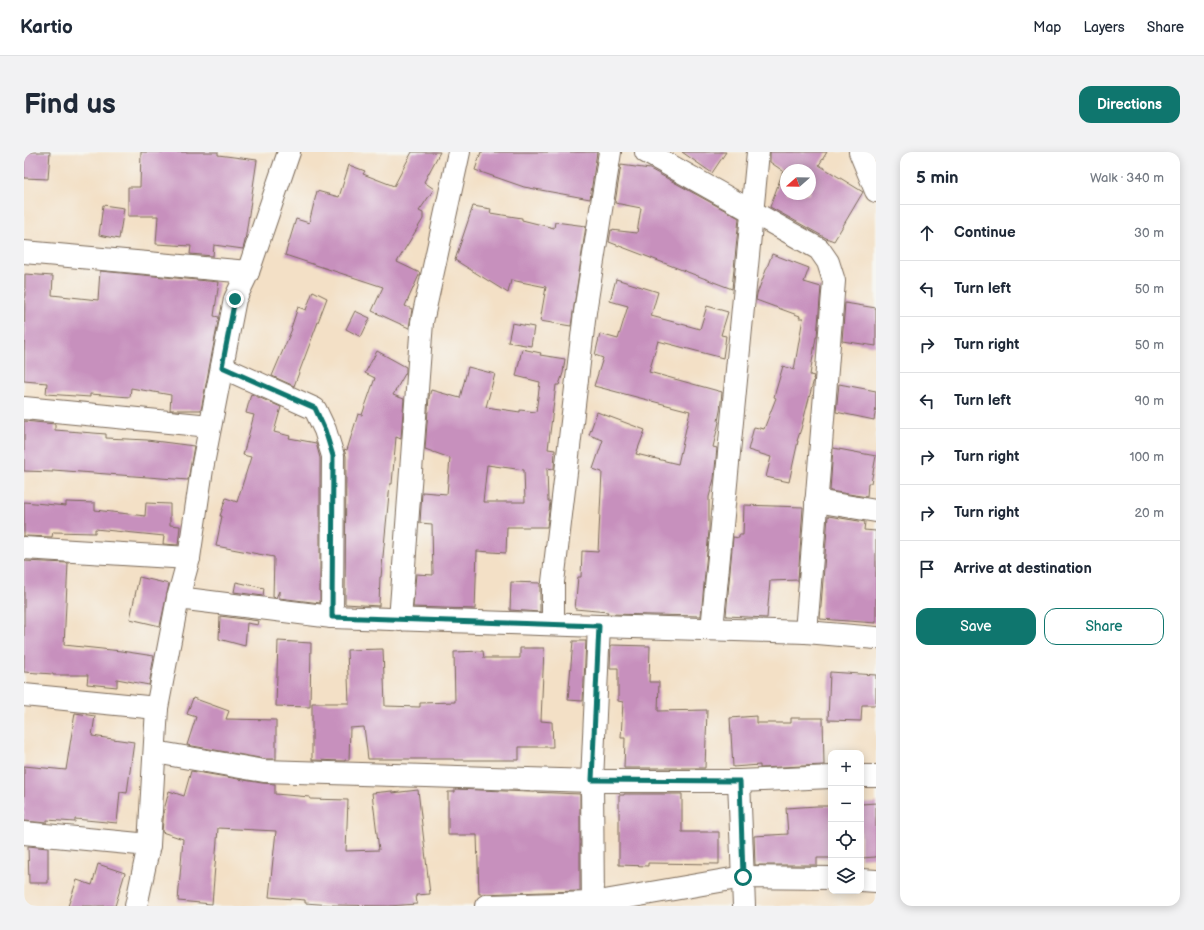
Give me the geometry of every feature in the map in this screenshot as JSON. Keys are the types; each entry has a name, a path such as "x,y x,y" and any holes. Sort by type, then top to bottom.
{"street":[{"path":"136,906 149,846 157,708 178,598 189,558 202,469 235,299 248,272 289,152"},
{"path":"400,620 422,322 459,152"},
{"path":"553,624 553,582 585,312 610,152"},
{"path":"646,152 819,249 828,262 834,281 806,632"},
{"path":"712,629 758,152"},
{"path":"860,152 876,191"},
{"path":"24,252 248,272"},
{"path":"222,367 315,408 325,430 333,456 332,617"},
{"path":"24,408 210,426"},
{"path":"816,501 876,511"},
{"path":"24,548 189,558"},
{"path":"178,598 332,617 806,632 876,638"},
{"path":"593,904 592,780 599,626"},
{"path":"24,696 157,708"},
{"path":"155,752 264,771 592,780 740,781 828,777"},
{"path":"864,776 876,776"},
{"path":"740,781 744,906"},
{"path":"24,833 149,846"},
{"path":"486,906 593,904 743,877 828,878"},
{"path":"864,880 876,881"}],"building":[{"path":"24,152 50,152 48,179 24,178"},
{"path":"141,152 218,152 218,155 257,160 243,249 214,245 213,256 190,254 191,246 156,244 158,216 128,216 128,187 140,187"},
{"path":"412,152 440,152 424,182 434,189 419,211 423,213 423,219 397,262 420,273 405,306 412,309 409,328 372,311 383,287 285,255 296,219 309,223 317,191 339,197 349,165 365,171 363,174 394,186"},
{"path":"481,152 597,152 590,199 524,187 475,170"},
{"path":"682,152 726,152 712,173"},
{"path":"770,152 827,152 819,165 863,192 834,241 770,207 780,179 780,200 816,200 816,164 780,164 780,169 770,162"},
{"path":"621,165 650,169 739,218 732,289 609,242 611,230 637,233 641,208 615,203"},
{"path":"103,205 124,208 119,239 99,235"},
{"path":"473,206 491,209 490,213 522,218 522,220 554,228 555,222 586,226 571,326 540,321 546,287 511,280 508,293 455,260"},
{"path":"772,254 809,268 804,282 821,287 817,337 810,375 814,376 814,379 797,441 789,482 766,477 771,457 748,450 754,427 764,429 776,398 774,397 783,366 794,370 803,318 799,318 800,316 756,300"},
{"path":"100,271 219,282 214,316 219,317 201,410 170,410 171,395 131,388 130,397 90,394 90,397 46,394 47,383 24,381 25,274 53,276 52,295 98,300"},
{"path":"616,279 658,292 651,316 700,329 707,306 728,312 721,335 726,336 723,358 658,341 649,372 722,392 719,422 713,447 717,448 714,479 709,497 709,531 701,616 607,614 608,612 575,609 578,577 581,577 582,551 598,552 602,472 593,469 603,440 589,435 597,412 645,430 636,454 678,464 690,411 594,386 603,358 595,355 600,334 618,339 628,306 610,301"},
{"path":"313,291 327,298 294,386 272,376 292,329 291,328 298,307 306,310"},
{"path":"845,303 876,308 876,346 842,341"},
{"path":"355,311 370,318 361,337 346,329"},
{"path":"512,323 534,327 531,346 508,342"},
{"path":"522,349 541,353 540,355 565,359 559,385 556,385 548,449 555,450 554,469 547,468 548,501 550,501 550,503 547,527 507,527 506,553 477,551 475,609 413,607 416,574 433,575 432,524 420,523 422,492 447,494 450,458 425,449 429,397 431,390 460,398 468,367 495,374 486,407 520,412 520,410 536,412 540,382 516,376","holes":["487,465 524,470 525,502 483,502"]},
{"path":"377,351 406,367 406,372 393,395 404,399 401,439 396,437 392,484 390,484 380,577 379,606 345,604 346,456 344,449 347,450 358,414 362,415 375,378 365,373"},
{"path":"839,384 876,391 874,420 836,412"},
{"path":"251,394 281,407 274,432 290,436 289,438 316,443 320,458 320,603 279,598 279,591 276,598 273,597 274,557 216,546 222,516 220,516 226,498 237,502 251,457 243,455 254,415 246,413"},
{"path":"24,421 55,424 55,430 106,434 106,438 147,440 194,446 188,480 53,470 53,472 24,471"},
{"path":"833,448 876,456 871,483 868,483 867,497 830,491"},
{"path":"24,502 66,506 66,502 95,503 95,510 145,516 146,503 170,504 170,525 180,526 178,545 163,544 164,536 95,529 95,533 53,532 52,537 24,536"},
{"path":"744,505 803,507 798,580 770,581 767,618 726,616 733,537 739,538 739,535 743,535"},
{"path":"828,516 865,522 864,530 876,531 876,623 820,619"},
{"path":"24,561 68,563 64,645 154,656 149,685 117,679 117,687 87,684 88,675 53,675 24,672"},
{"path":"139,577 169,584 160,626 130,619"},
{"path":"236,582 264,588 263,596 234,592"},
{"path":"511,582 540,583 540,612 510,610"},
{"path":"220,616 259,621 258,625 247,623 245,646 219,639"},
{"path":"278,641 311,643 310,707 276,706"},
{"path":"573,641 586,641 583,701 568,700"},
{"path":"611,645 650,646 649,682 659,682 658,711 707,710 705,768 624,768 625,738 621,738 623,702 618,701 618,668 610,668"},
{"path":"520,648 544,648 541,721 552,722 553,747 519,747 519,760 368,759 364,727 350,728 349,760 312,760 312,703 349,703 347,650 383,649 385,706 420,707 420,703 455,702 454,652 483,651 484,658 520,658"},
{"path":"830,672 876,675 876,705 862,705 861,721 828,720"},
{"path":"193,698 229,711 226,719 276,720 276,759 265,759 187,745 196,717 187,714"},
{"path":"75,713 95,716 92,736 134,742 127,793 120,792 117,823 75,819 75,822 47,820 47,823 24,821 24,766 66,770"},
{"path":"756,716 756,723 791,723 791,718 823,718 824,765 760,768 760,765 733,767 730,718"},
{"path":"191,771 275,784 275,794 310,797 310,799 348,800 346,851 379,850 372,793 392,791 392,793 418,790 430,894 416,895 417,904 389,906 305,903 305,900 269,897 276,831 218,828 212,904 178,901 183,839 162,832 164,810 169,791 184,796"},
{"path":"455,789 580,794 580,891 479,894 477,835 448,835 448,792 455,792"},
{"path":"682,794 682,832 719,832 719,864 648,863 648,866 619,865 619,795"},
{"path":"876,803 876,857 864,858 864,804"},
{"path":"828,806 828,858 817,858 817,865 755,865 754,836 788,834 786,808"},
{"path":"28,846 48,848 48,883 29,883"},
{"path":"98,864 125,873 115,906 68,906 77,880 92,885"}],"route":[{"path":"235,299 222,367 315,408 325,430 333,456 332,617 599,626 592,780 740,781 743,877"}]}
